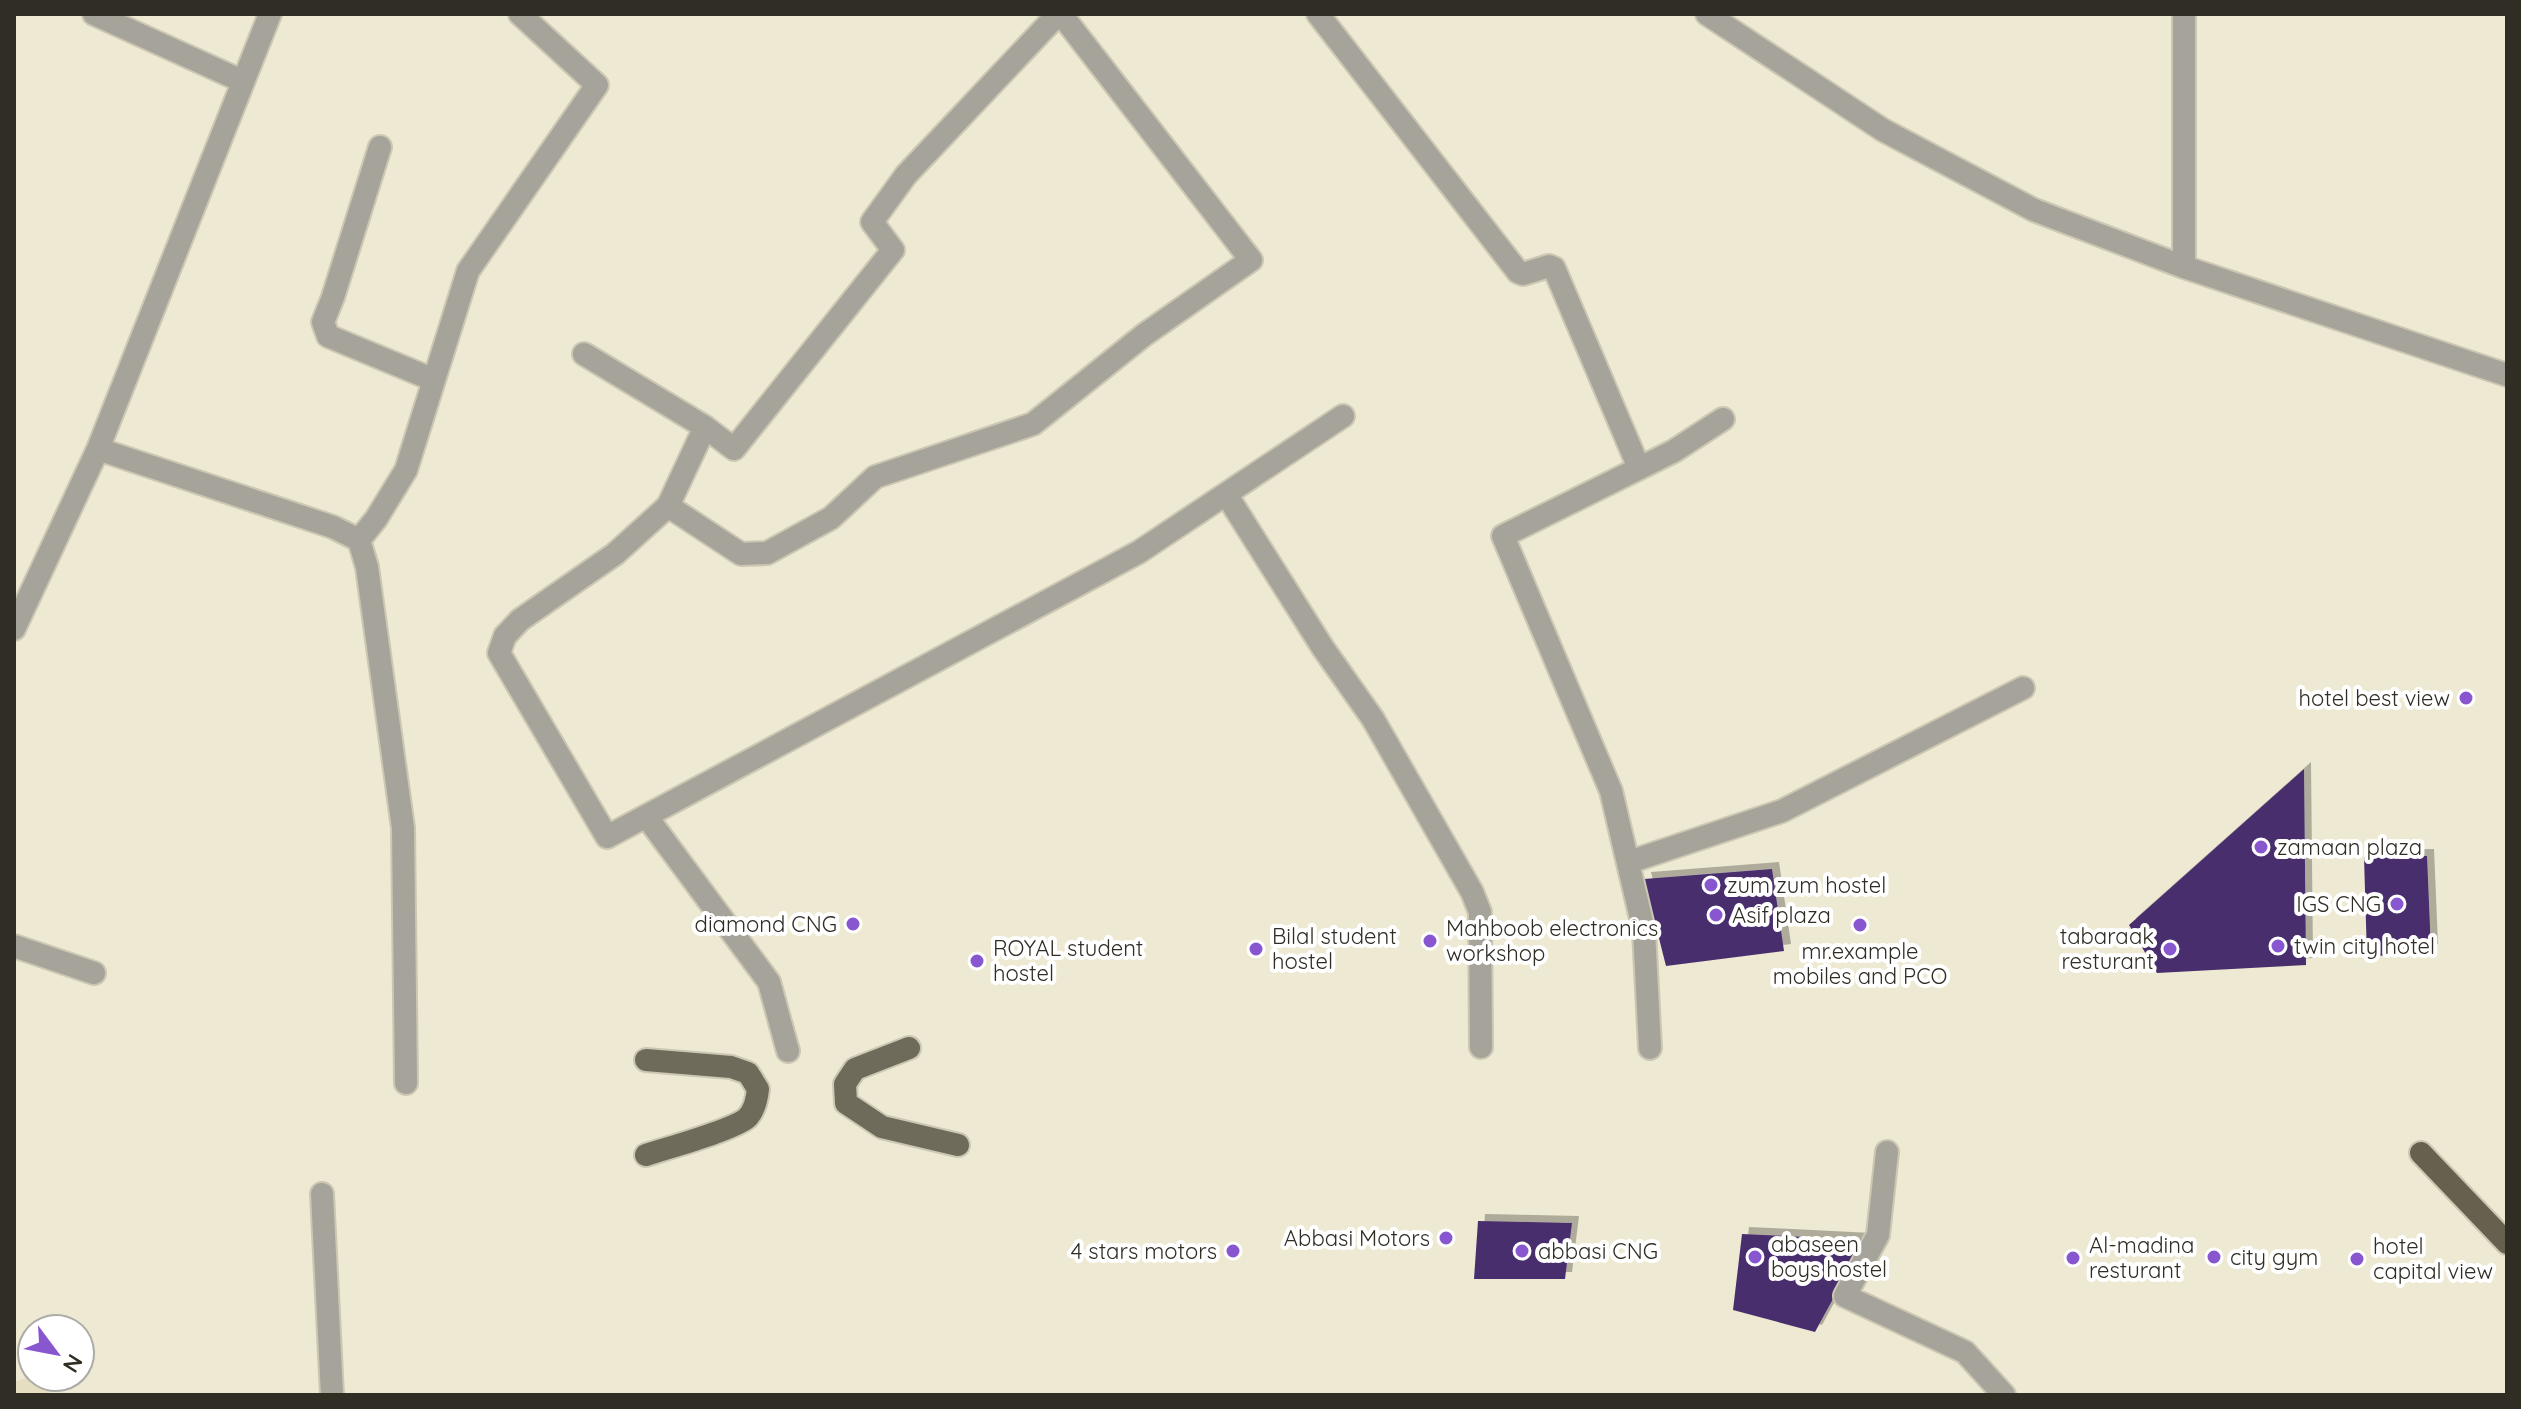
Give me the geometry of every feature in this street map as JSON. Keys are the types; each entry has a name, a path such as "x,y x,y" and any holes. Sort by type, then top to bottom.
{"highway":[{"path":"2421,1153 2507,1243"}],"main road":[{"path":"909,1048 855,1069 845,1084 846,1103 882,1127 958,1145"},
{"path":"646,1060 731,1067 748,1073 758,1089 757,1102 746,1118 646,1155"}],"street":[{"path":"94,14 242,81"},
{"path":"14,629 98,449 270,14"},
{"path":"359,540 376,519 406,470 468,271 597,85 520,14"},
{"path":"584,354 705,427 734,449 893,250 872,222 906,175 1059,14 1251,260 1144,335 1033,424 875,477 831,518 767,553 741,554 668,506"},
{"path":"1318,14 1518,272 1523,274 1549,266 1554,268 1639,468"},
{"path":"1707,14 1883,130 2034,210 2184,267 2507,375"},
{"path":"2184,14 2184,267"},
{"path":"380,147 323,322 328,336 434,380"},
{"path":"705,427 668,506 615,554 520,620 505,636 499,653 607,837 1139,552 1343,416"},
{"path":"1650,1048 1644,931 1611,791 1503,536 1674,451 1723,419"},
{"path":"98,449 333,527 359,540 367,567 403,828 406,1083"},
{"path":"1226,494 1323,648 1373,719 1472,892 1480,912 1481,1047"},
{"path":"1629,862 1782,811 2023,688"},
{"path":"646,816 769,982 788,1051"},
{"path":"14,946 94,973"},
{"path":"1887,1152 1878,1235 1845,1296 1965,1352 2004,1395"},
{"path":"322,1194 332,1395"}],"shaded area":[{"path":"14,1382 16,1393 50,1395 14,1395"}],"building":[{"name":"zamaan plaza","path":"2304,769 2306,965 2157,973 2129,925"},
{"name":"IGS CNG","path":"2427,856 2431,951 2367,957 2364,857"},
{"name":"Asif plaza","path":"1772,869 1784,951 1666,966 1644,879"},
{"name":"abbasi CNG","path":"1478,1221 1572,1223 1565,1279 1474,1279"},
{"path":"1742,1234 1865,1240 1815,1332 1733,1310"}],"place":[{"name":"hotel best view","path":"2466,698"},
{"name":"zamaan plaza","path":"2261,847"},
{"name":"zum zum hostel","path":"1711,885"},
{"name":"IGS CNG","path":"2397,904"},
{"name":"Asif plaza","path":"1716,915"},
{"name":"diamond CNG","path":"853,924"},
{"name":"mr.example mobiles and PCO","path":"1860,925"},
{"name":"Mahboob electronics workshop","path":"1430,941"},
{"name":"twin city hotel","path":"2278,946"},
{"name":"Bilal student hostel","path":"1256,949"},
{"name":"tabaraak resturant","path":"2170,949"},
{"name":"ROYAL student hostel","path":"977,961"},
{"name":"Abbasi Motors","path":"1446,1238"},
{"name":"4 stars motors","path":"1233,1251"},
{"name":"abbasi CNG","path":"1522,1251"},
{"name":"abaseen boys hostel","path":"1755,1257"},
{"name":"city gym","path":"2214,1257"},
{"name":"Al-madina resturant","path":"2073,1258"},
{"name":"hotel capital view","path":"2357,1259"}]}
